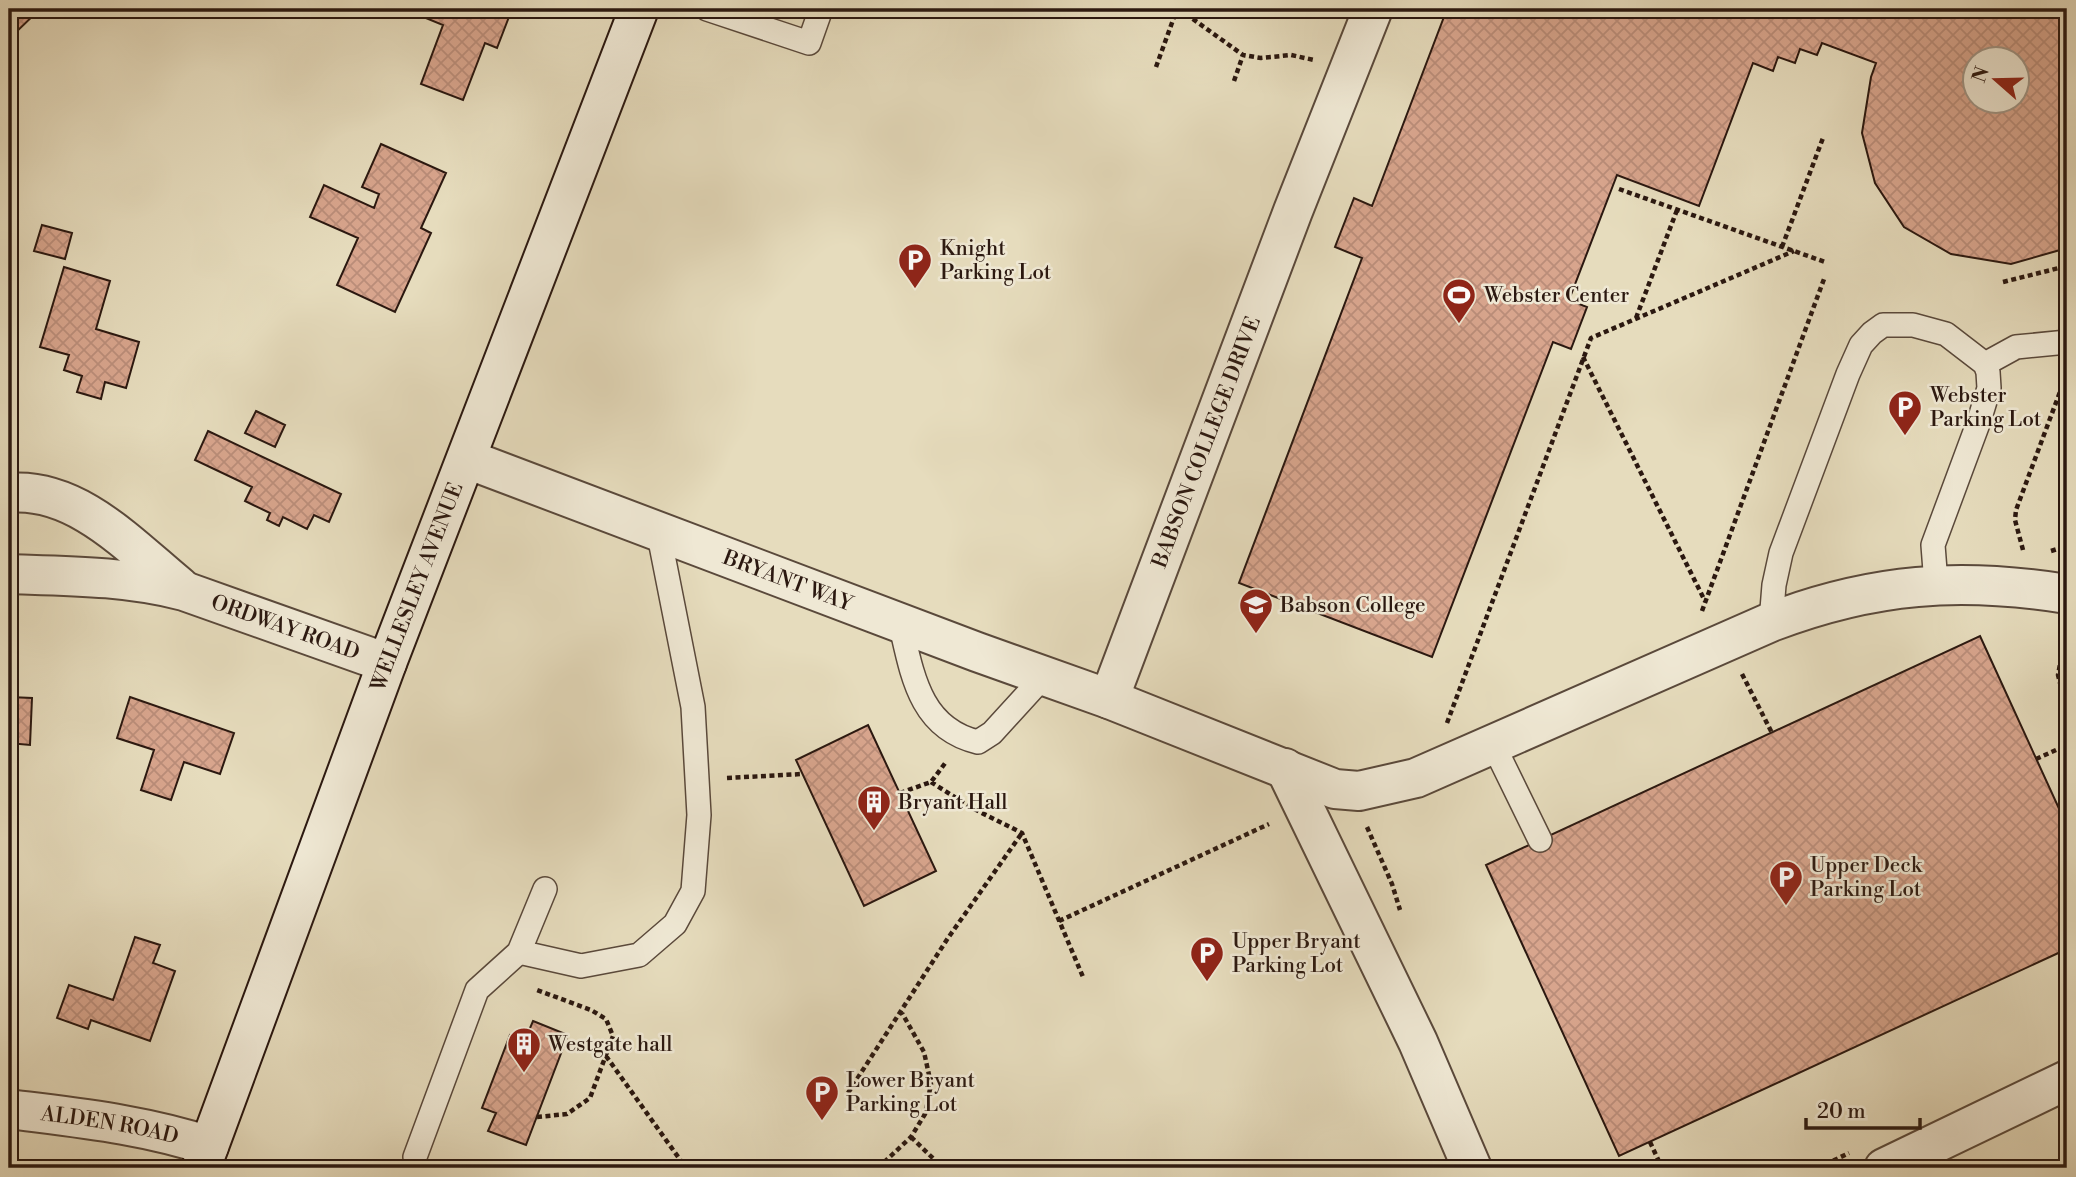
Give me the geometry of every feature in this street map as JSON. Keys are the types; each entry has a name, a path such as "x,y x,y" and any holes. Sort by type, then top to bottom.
{"street":[{"name":"WELLESLEY AVENUE","path":"205,1157 387,663 639,9"},
{"name":"BABSON COLLEGE DRIVE","path":"1109,699 1293,211 1373,9"},
{"name":"BRYANT WAY","path":"467,459 1109,699"},
{"name":"ORDWAY ROAD","path":"9,493 42,495 80,510 100,522 184,591"},
{"name":"ORDWAY ROAD","path":"9,573 154,583 184,591 387,663"},
{"path":"1109,699 1335,789 1359,790 1416,778 1771,622 1809,608 1866,593 1937,584 2026,588 2067,594"},
{"path":"1285,768 1418,1042 1472,1168"},
{"path":"1884,1168 2067,1080"},
{"name":"ALDEN ROAD","path":"9,1109 156,1130 205,1157"}],"lane":[{"path":"707,9 808,43 821,9"},
{"path":"1771,622 1774,585 1781,554 1848,374 1861,345 1871,332 1883,325 1913,325 1946,334 1985,364 1989,388 1933,545 1937,584"},
{"path":"1985,364 2016,346 2067,342"},
{"path":"519,952 581,966 639,955 676,924 693,891 699,815 693,707 658,530"},
{"path":"900,622 913,677 932,718 963,738 978,742 992,733 1044,676"},
{"path":"1493,744 1540,840"},
{"path":"415,1157 477,990 519,952 545,889"}],"path":[{"path":"1156,67 1178,9 1243,55 1261,58 1291,55 1315,60"},
{"path":"1234,81 1243,55"},
{"path":"1782,247 1823,138"},
{"path":"1619,189 1825,262"},
{"path":"1636,319 1677,210"},
{"path":"1445,727 1591,338 1794,251"},
{"path":"2003,282 2067,266"},
{"path":"1701,615 1824,279"},
{"path":"1583,357 1706,602"},
{"path":"2026,558 2015,520 2016,510 2067,372"},
{"path":"2066,624 2065,656 2059,675 2067,711"},
{"path":"1738,667 1772,733"},
{"path":"900,793 931,782 963,738"},
{"path":"2036,759 2067,745"},
{"path":"698,779 802,774"},
{"path":"931,782 971,808 1022,833 1083,977"},
{"path":"1059,921 1262,828 1302,802"},
{"path":"848,1093 948,938 1022,833"},
{"path":"499,970 533,989 592,1010 606,1019 613,1036 590,1098 567,1114 537,1117"},
{"path":"878,1168 911,1138 925,1114 931,1083 924,1052 902,1013"},
{"path":"606,1056 685,1168"},
{"path":"911,1138 943,1168"},
{"path":"1650,1142 1662,1168"}],"building":[{"path":"9,9 40,9 9,39"},
{"path":"404,9 512,9 497,48 485,43 463,100 421,84 443,25"},
{"name":"Webster Center","path":"1447,9 2067,9 2067,245 2060,250 2011,264 1951,254 1904,227 1875,183 1862,133 1871,77 1876,63 1822,43 1817,55 1800,49 1795,63 1778,57 1773,71 1753,63 1699,206 1617,175 1569,300 1587,307 1571,349 1553,342 1432,657 1239,583 1362,258 1335,247 1354,198 1372,206"},
{"path":"381,144 446,173 421,228 431,233 395,312 337,285 358,238 310,217 324,185 374,208 379,194 362,187"},
{"path":"42,225 72,233 65,259 34,251"},
{"path":"64,267 110,281 96,329 139,342 126,388 105,382 101,399 77,392 82,376 64,370 69,355 40,347"},
{"path":"256,411 285,425 275,447 245,433"},
{"path":"208,431 341,494 329,522 314,515 307,529 283,517 279,526 267,520 270,513 245,501 252,487 195,460"},
{"name":"Upper Deck Parking Lot","path":"1980,636 2067,826 2067,949 1619,1156 1486,865"},
{"path":"9,697 32,698 30,745 9,743"},
{"path":"130,697 234,733 220,774 184,762 171,800 141,790 154,750 117,738"},
{"name":"Bryant Hall","path":"868,725 936,871 864,906 796,760"},
{"path":"135,937 160,945 153,963 175,971 150,1041 91,1020 88,1029 57,1018 69,985 113,1000"},
{"name":"Westgate hall","path":"533,1021 568,1035 526,1145 488,1131 496,1113 482,1108 510,1035 525,1040"}],"place":[{"name":"Knight Parking Lot","path":"915,290"},
{"name":"Webster Center","path":"1459,325"},
{"name":"Webster Parking Lot","path":"1905,437"},
{"name":"Babson College","path":"1256,635"},
{"name":"Bryant Hall","path":"874,832"},
{"name":"Upper Deck Parking Lot","path":"1786,907"},
{"name":"Upper Bryant Parking Lot","path":"1207,983"},
{"name":"Westgate hall","path":"524,1074"},
{"name":"Lower Bryant Parking Lot","path":"822,1122"}]}
